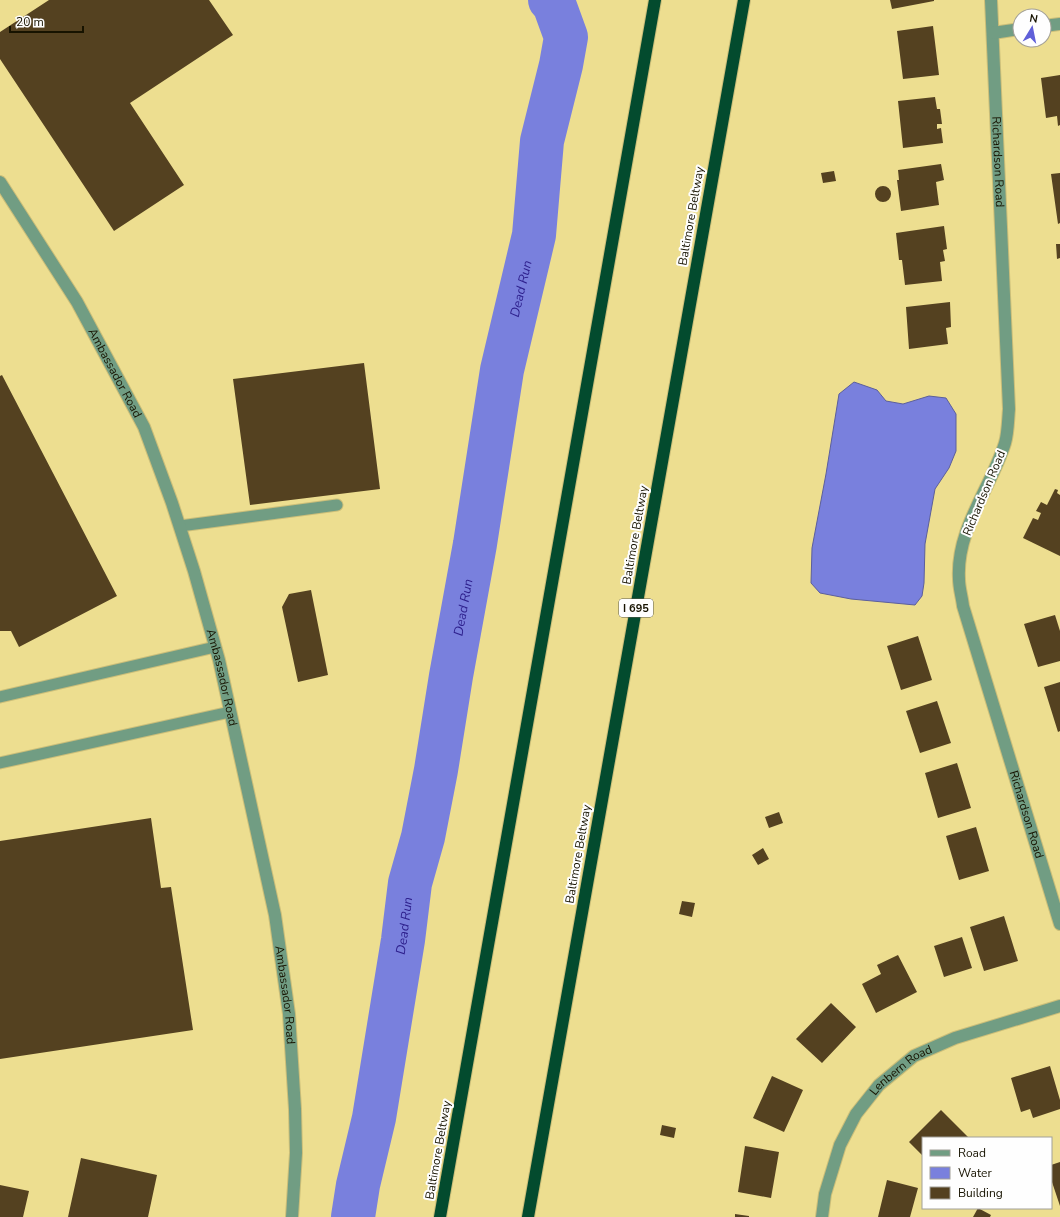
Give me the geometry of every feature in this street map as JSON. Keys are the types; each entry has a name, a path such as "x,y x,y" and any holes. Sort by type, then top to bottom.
{"highway":[{"name":"Baltimore Beltway","path":"440,1217 655,0"},
{"name":"Baltimore Beltway","path":"528,1217 744,0"}],"street":[{"name":"Richardson Road","path":"992,0 1009,410 1006,441 996,468 966,528 961,553 959,578 963,606 1060,924"},
{"path":"993,33 1012,30"},
{"name":"Ambassador Road","path":"0,182 77,302 141,420 180,526 215,647 275,915 290,1014 296,1153 292,1217"},
{"name":"Lenbern Road","path":"822,1217 825,1194 840,1145 856,1114 879,1085 914,1056 955,1038 1060,1006"}],"lane":[{"path":"180,526 337,505"},
{"path":"0,697 215,647"},
{"path":"0,763 230,712"}],"water":[{"path":"854,382 877,390 886,401 903,404 929,396 946,398 956,414 956,451 949,468 935,489 925,544 924,583 922,596 915,605 851,599 820,593 811,583 812,548 839,394"}],"building":[{"path":"49,0 209,0 233,35 130,103 184,185 114,231 0,59 0,32"},
{"path":"890,0 934,0 934,1 892,9"},
{"path":"933,26 939,75 903,79 897,31"},
{"path":"1060,75 1060,125 1058,126 1057,116 1046,118 1041,78"},
{"path":"935,97 937,109 940,109 942,124 937,124 937,129 941,128 943,143 903,148 898,101"},
{"path":"941,164 944,180 936,182 939,205 901,211 897,180 899,180 898,170"},
{"path":"834,171 836,181 823,183 821,173"},
{"path":"1060,173 1060,223 1058,224 1051,174"},
{"path":"880,186 886,186 891,191 889,200 886,202 880,202 875,197 875,191"},
{"path":"944,226 947,249 943,250 945,261 940,262 942,281 905,285 902,260 899,260 896,233"},
{"path":"1056,244 1060,244 1060,258 1057,259"},
{"path":"950,302 951,327 946,328 948,344 909,349 906,307"},
{"path":"364,363 380,489 250,505 233,379"},
{"path":"2,375 117,596 19,647 11,631 0,631 0,376"},
{"path":"1055,489 1058,490 1057,493 1060,495 1060,556 1023,538 1033,518 1038,520 1041,513 1036,511 1041,502 1047,505"},
{"path":"311,590 328,675 298,682 282,607 289,594"},
{"path":"1055,615 1060,631 1060,661 1038,667 1024,624"},
{"path":"918,636 932,680 901,690 887,646"},
{"path":"1060,682 1060,731 1058,732 1044,687"},
{"path":"937,701 951,743 920,753 906,711"},
{"path":"957,763 971,808 938,818 925,773"},
{"path":"779,812 783,823 769,828 765,817"},
{"path":"151,818 161,888 171,887 193,1030 0,1059 0,841"},
{"path":"976,827 989,871 959,880 946,836"},
{"path":"763,848 769,859 758,865 752,855"},
{"path":"682,901 695,903 692,917 679,914"},
{"path":"1004,916 1018,961 984,971 970,927"},
{"path":"962,937 972,968 944,977 934,946"},
{"path":"898,955 917,992 876,1013 862,984 881,974 877,965"},
{"path":"831,1003 856,1027 822,1063 796,1039"},
{"path":"1050,1066 1060,1100 1060,1109 1033,1118 1030,1109 1021,1112 1011,1078"},
{"path":"772,1076 803,1090 784,1132 753,1118"},
{"path":"941,1110 968,1137 922,1137 922,1155 909,1142"},
{"path":"662,1125 676,1128 674,1138 660,1135"},
{"path":"745,1146 779,1152 771,1198 738,1192"},
{"path":"81,1158 157,1175 148,1217 68,1217"},
{"path":"1060,1162 1060,1206 1052,1182 1052,1165"},
{"path":"887,1180 918,1188 910,1217 878,1217"},
{"path":"0,1185 29,1191 23,1217 0,1217"},
{"path":"977,1209 991,1215 990,1217 973,1217"},
{"path":"735,1214 749,1216 749,1217 735,1217"}],"waterway":[{"name":"Dead Run","path":"353,1217 358,1185 374,1118 403,940 410,883 423,837 436,770 451,676 475,544 502,370 534,235 542,141 561,65 566,37 554,4 550,0"}]}
